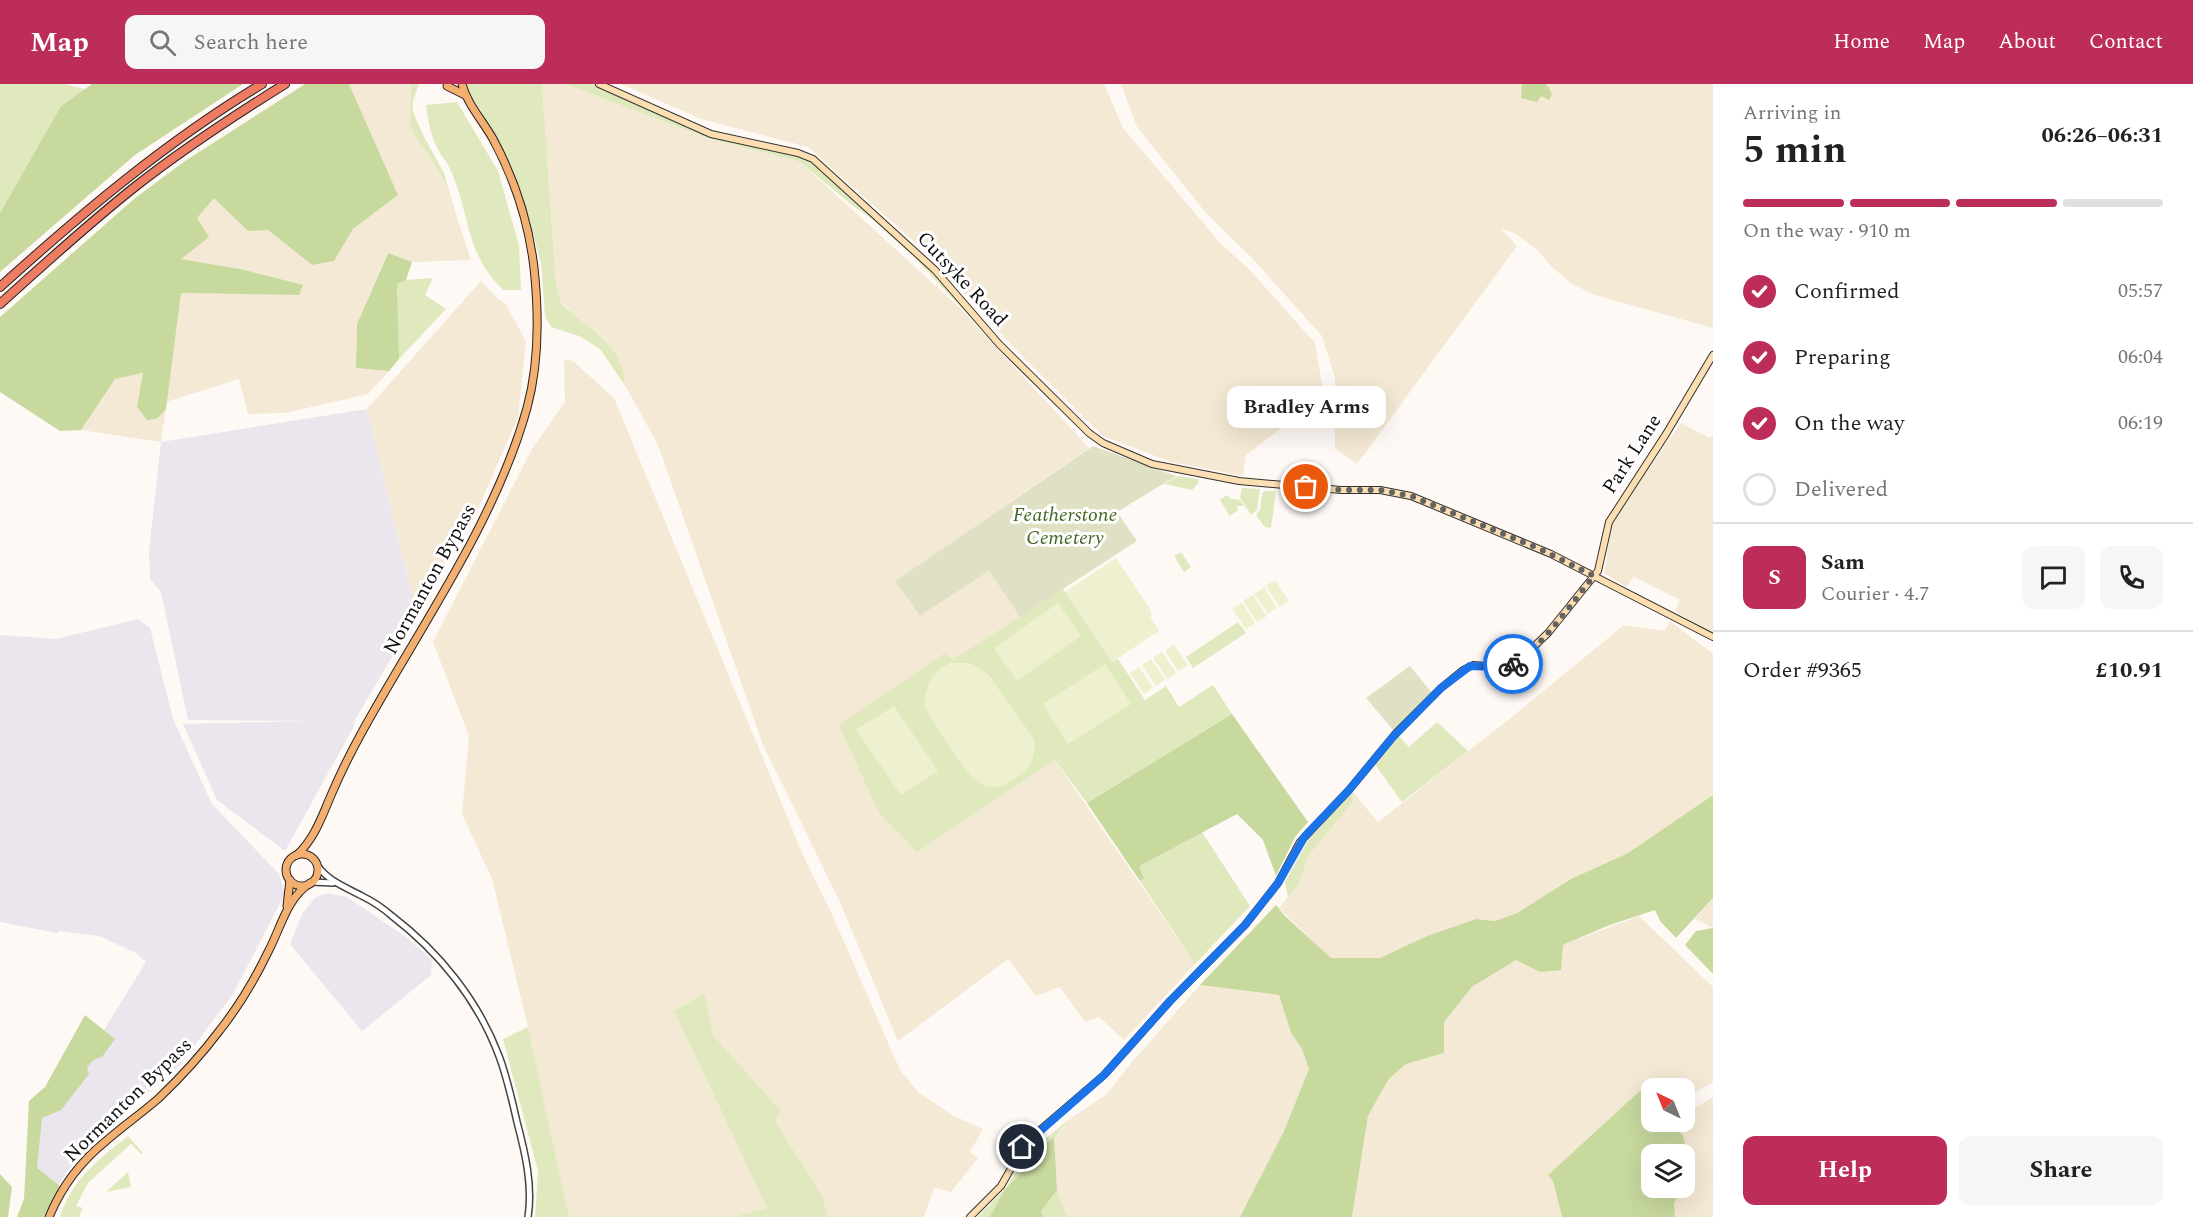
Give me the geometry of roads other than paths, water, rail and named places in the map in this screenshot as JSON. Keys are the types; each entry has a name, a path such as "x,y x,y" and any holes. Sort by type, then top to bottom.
{"highway":[{"path":"0,287 62,231 146,163 262,84"},
{"path":"0,304 83,230 148,177 214,129 285,84"}],"main road":[{"path":"447,84 465,95"},
{"path":"462,84 465,95"},
{"name":"Cutsyke Road","path":"599,84 711,134 798,153 813,159 935,270 999,344 1089,433 1103,443 1133,457 1169,468 1239,481 1341,490 1380,490 1411,496 1540,549 1713,637"},
{"name":"Normanton Bypass","path":"297,855 312,838 351,752 411,650 483,518 510,462 527,407 537,334 534,270 529,238 519,200 493,140 465,95"},
{"name":"Park Lane","path":"1594,576 1601,561 1605,532 1609,522 1666,434 1713,355"},
{"path":"970,1217 1001,1185 1026,1142 1104,1075 1170,1001 1245,925 1278,883 1300,842 1349,790 1396,733 1441,688 1463,670 1473,665 1506,666 1524,656 1548,633 1594,576"},
{"name":"Normanton Bypass","path":"316,863 313,845 318,827"},
{"path":"297,855 307,855 316,863 316,877 311,883 298,885 290,880 287,867 290,860 297,855"},
{"name":"Normanton Bypass","path":"285,914 290,893 290,880"},
{"name":"Normanton Bypass","path":"49,1217 77,1169 105,1142 158,1098 221,1029 249,988 285,914 300,890 311,883"}],"street":[{"path":"316,863 326,876 376,905 419,939 453,975 486,1026 499,1057 523,1143 528,1176 528,1217"},
{"path":"311,883 326,881 337,884"}],"place":[{"name":"Bradley Arms","path":"1306,487"}],"park label":[{"name":"Featherstone Cemetery","path":"1065,526"}]}
